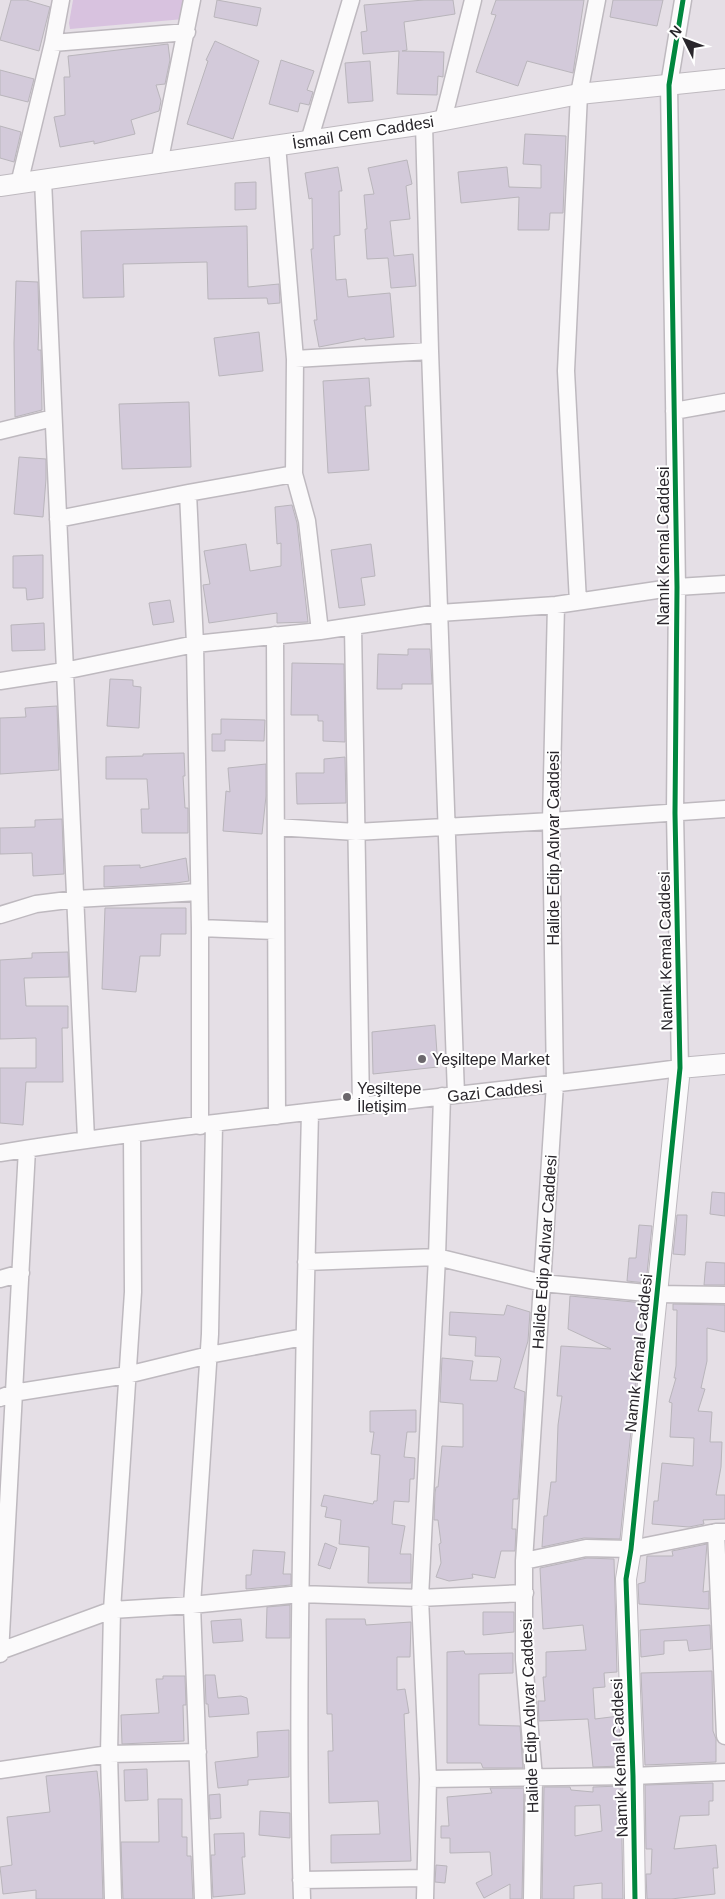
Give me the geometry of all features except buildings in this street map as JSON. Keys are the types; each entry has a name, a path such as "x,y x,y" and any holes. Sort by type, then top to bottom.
{"street":[{"path":"9,185 53,44 61,0"},
{"path":"159,164 192,0"},
{"path":"309,141 351,0"},
{"path":"443,120 473,0"},
{"path":"578,602 566,371 579,94 597,0"},
{"name":"Namık Kemal Caddesi","path":"635,1899 626,1579 631,1549 680,1068 675,813 676,587 669,85 683,0"},
{"path":"53,44 186,32"},
{"name":"İsmail Cem Caddesi","path":"9,185 424,124 579,94 725,79"},
{"path":"424,124 447,827 449,1096 437,1257 420,1598 428,1779 425,1899"},
{"path":"277,145 295,359 294,474 307,522 320,631"},
{"path":"43,180 86,1139"},
{"path":"295,359 430,351"},
{"path":"674,410 725,402"},
{"path":"0,431 53,418"},
{"path":"58,519 294,474"},
{"path":"188,493 195,644 199,892 207,1125 209,1355 192,1605 203,1899"},
{"path":"0,681 64,671 195,644 320,631 439,613 556,605 676,587 725,584"},
{"name":"Halide Edip Adıvar Caddesi","path":"532,1899 534,1778 524,1660 524,1562 555,1084 551,821 556,605"},
{"path":"352,626 361,1106"},
{"path":"275,635 277,1116"},
{"path":"276,827 356,832 725,809"},
{"path":"0,915 36,904 76,899 199,892"},
{"path":"200,928 276,931"},
{"name":"Gazi Caddesi","path":"0,1153 86,1139 725,1064"},
{"path":"302,1899 298,1788 304,1338 310,1112"},
{"path":"113,1899 109,1754 112,1610 133,1292 132,1134"},
{"path":"28,1149 21,1273 6,1395 0,1652 112,1610 192,1605 300,1594 420,1598 525,1593"},
{"path":"306,1262 437,1257 542,1283 657,1294 725,1295"},
{"path":"0,1279 21,1273"},
{"path":"6,1395 127,1375 209,1355 304,1338"},
{"path":"524,1562 586,1548 631,1549 721,1532 725,1736"},
{"path":"0,1770 109,1754 198,1752"},
{"path":"428,1779 633,1776 725,1772"},
{"path":"301,1880 425,1878"}],"shaded area":[{"path":"73,0 188,0 184,19 70,29 69,23"}],"cycle path":[{"path":"635,1899 626,1579 631,1549 680,1068 675,813 677,587 669,85 683,0"}],"place":[{"name":"Yeşiltepe Market","path":"422,1059"},
{"name":"Yeşiltepe İletişim","path":"347,1097"}]}
